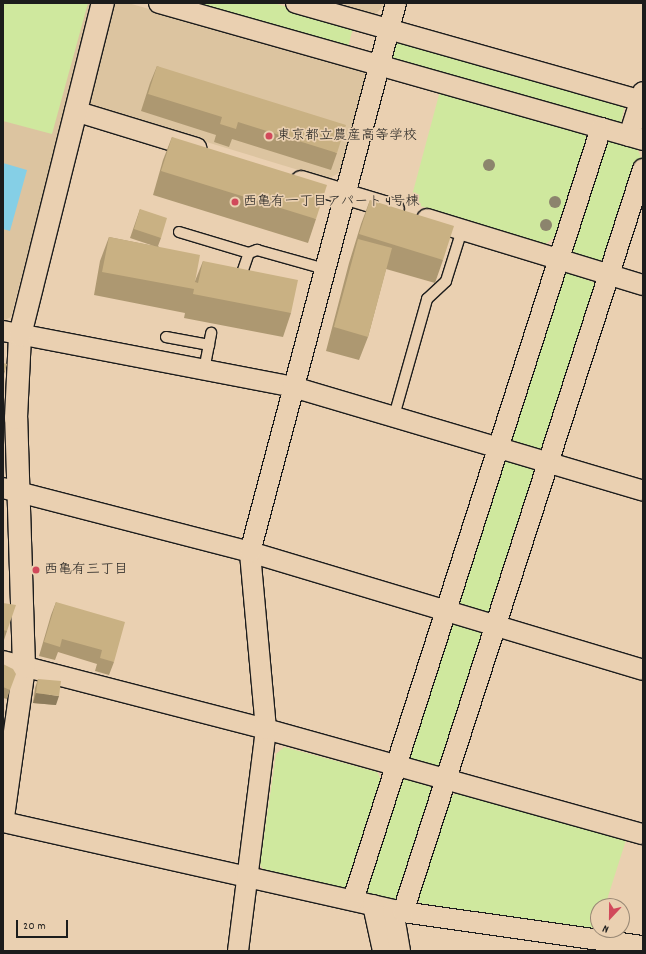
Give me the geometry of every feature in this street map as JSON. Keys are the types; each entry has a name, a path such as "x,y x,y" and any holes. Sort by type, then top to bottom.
{"street":[{"path":"3,817 24,667 11,490 17,388 12,333 75,111 103,3"},
{"path":"158,3 636,138 642,98 296,3"},
{"path":"238,951 266,729 250,552 396,3"},
{"path":"75,111 217,155"},
{"path":"353,900 444,608 560,260 601,128"},
{"path":"400,951 398,911 446,780 643,169"},
{"path":"285,176 643,285"},
{"path":"12,333 293,387 643,491"},
{"path":"11,490 250,552 444,608 495,626 643,670"},
{"path":"3,661 266,729 643,834"},
{"path":"3,822 398,911 643,946"},
{"path":"373,905 382,951"}],"lane":[{"path":"394,416 427,299 446,281 462,230"},
{"path":"179,232 249,253 257,250 324,270"},
{"path":"242,273 249,253"},
{"path":"204,370 211,333"},
{"path":"166,337 209,345"}],"shaded area":[{"name":"東京都立農産高等学校","path":"3,3 128,3 363,69 368,79 339,173 328,179 68,100 11,317 3,321"},
{"path":"329,3 386,3 374,16"}],"green space":[{"path":"3,3 88,3 52,134 3,121"},
{"path":"177,3 273,3 354,25 347,50"},
{"path":"402,39 625,105 621,122 616,127 391,60 395,43"},
{"path":"440,91 581,130 587,138 555,237 545,244 410,203"},
{"path":"610,140 638,150 641,158 609,258 600,261 574,253 571,244 604,143"},
{"path":"567,272 595,283 597,292 547,446 541,450 514,442 511,435 561,278"},
{"path":"507,460 533,469 538,480 496,611 488,615 459,606 455,598 500,464"},
{"path":"454,623 482,632 487,642 446,764 437,771 410,762 406,754 447,628"},
{"path":"284,747 377,772 382,781 349,885 341,889 266,873 260,865 276,754"},
{"path":"404,779 431,787 435,796 402,897 395,902 367,896 364,887 396,784"},
{"path":"459,792 626,840 608,898 590,898 590,929 423,906 417,899 450,797"}],"water":[{"path":"3,163 27,170 10,231 3,229"}],"building":[{"path":"157,66 346,125 337,153 238,122 236,129 220,124 222,117 148,94"},
{"path":"172,137 327,185 316,219 161,171"},
{"path":"370,200 454,226 443,260 359,234"},
{"path":"140,209 167,218 161,238 134,229"},
{"path":"109,237 200,255 195,282 198,283 203,261 298,280 291,313 193,294 194,289 102,272"},
{"path":"358,239 392,248 368,337 334,327"},
{"path":"3,363 7,364 5,371 3,370"},
{"path":"56,602 125,622 114,662 100,658 102,650 62,639 60,647 44,642"},
{"path":"3,603 16,605 7,631 3,630"},
{"path":"3,664 13,669 16,674 10,690 3,687"},
{"path":"38,679 61,681 59,696 36,693"}],"place":[{"name":"東京都立農産高等学校","path":"269,136"},
{"name":"西亀有一丁目アパート 4号棟","path":"235,202"},
{"name":"西亀有三丁目","path":"36,570"}]}
